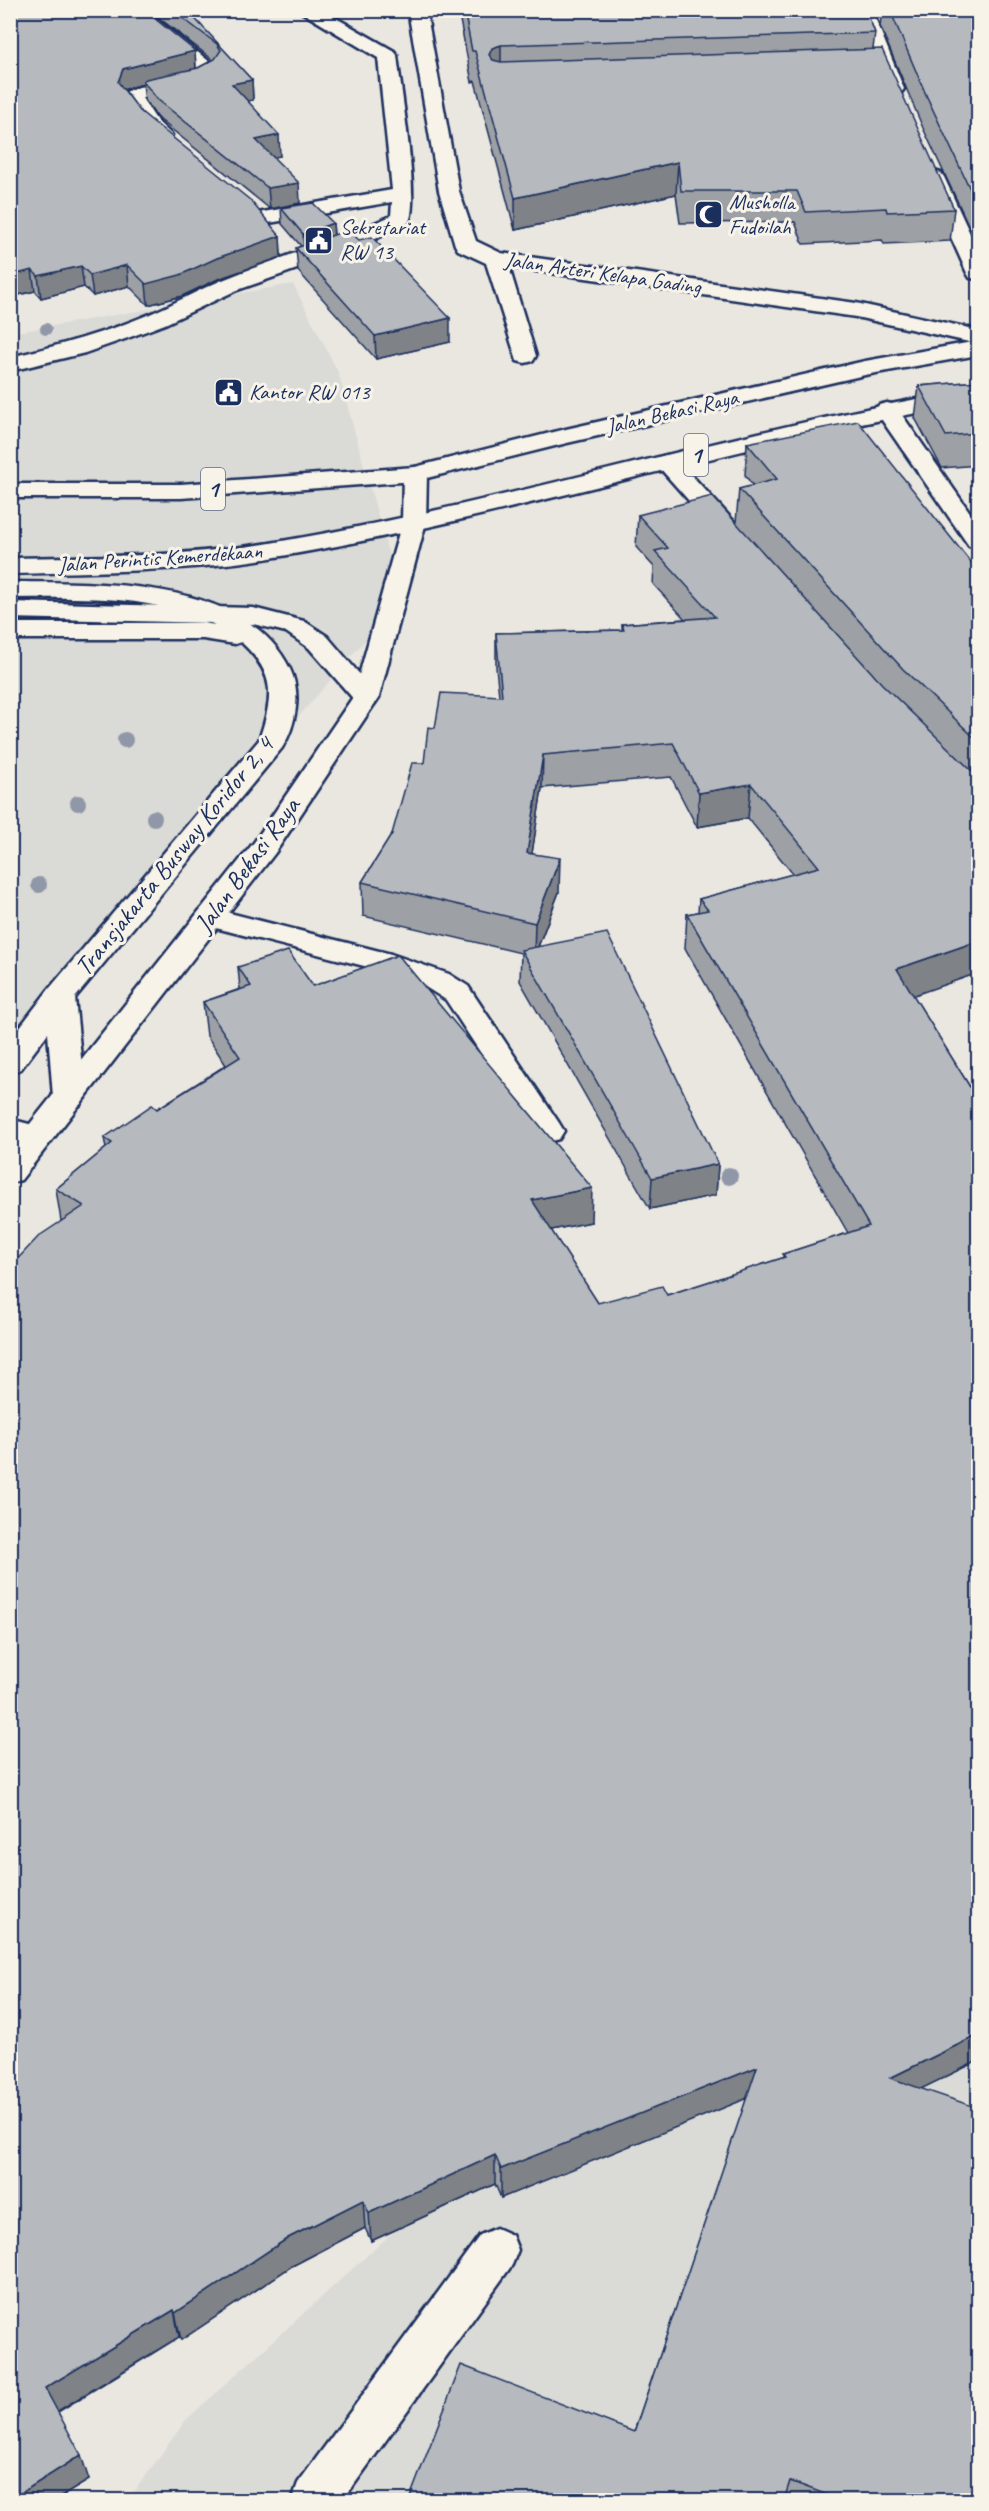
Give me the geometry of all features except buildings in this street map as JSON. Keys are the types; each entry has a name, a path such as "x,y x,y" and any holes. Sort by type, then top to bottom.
{"main road":[{"path":"133,10 210,70 208,75 200,80 142,92 134,96 132,101 150,124 175,146"},
{"path":"10,364 77,348 157,319 227,286 286,246 351,242 401,219 403,194 387,55 307,10"},
{"name":"Jalan Arteri Kelapa Gading","path":"417,10 449,191 466,246 496,258 856,310 978,337"},
{"path":"888,18 864,15 903,110"},
{"path":"864,72 887,71"},
{"path":"926,160 978,273"},
{"path":"286,246 257,213 403,194"},
{"path":"496,258 525,356"},
{"name":"Jalan Bekasi Raya","path":"10,1172 24,1133 69,1097 265,847 366,697 414,522 415,474 566,436 865,368 978,348"},
{"name":"Jalan Bekasi Raya","path":"414,522 667,462 852,429 887,410 978,395"},
{"path":"887,410 978,541"},
{"path":"667,462 745,549"},
{"name":"1","path":"10,491 181,491 415,474"},
{"name":"Jalan Perintis Kemerdekaan","path":"10,566 222,558 280,549 414,522"},
{"path":"10,590 100,591 166,599 214,614"},
{"path":"10,610 253,616 295,626 318,642 366,697"},
{"name":"Transjakarta Busway Koridor 2, 4","path":"10,1062 60,996 272,742 282,712 283,689 273,658 231,621 214,614"},
{"path":"10,631 111,629 202,632 224,633 254,641"},
{"path":"210,917 381,961 438,981 457,993 548,1131"},
{"path":"60,996 69,1097"},
{"path":"315,2500 496,2250"}],"shaded area":[{"path":"293,284 338,372 401,599 11,1047 11,333"},
{"path":"978,2040 978,2500 128,2500 186,2420 402,2224 794,2065"}],"place":[{"name":"Musholla Fudoilah","path":"708,215"},
{"name":"Sekretariat RW 13","path":"319,240"},
{"name":"Kantor RW 013","path":"228,392"}]}
